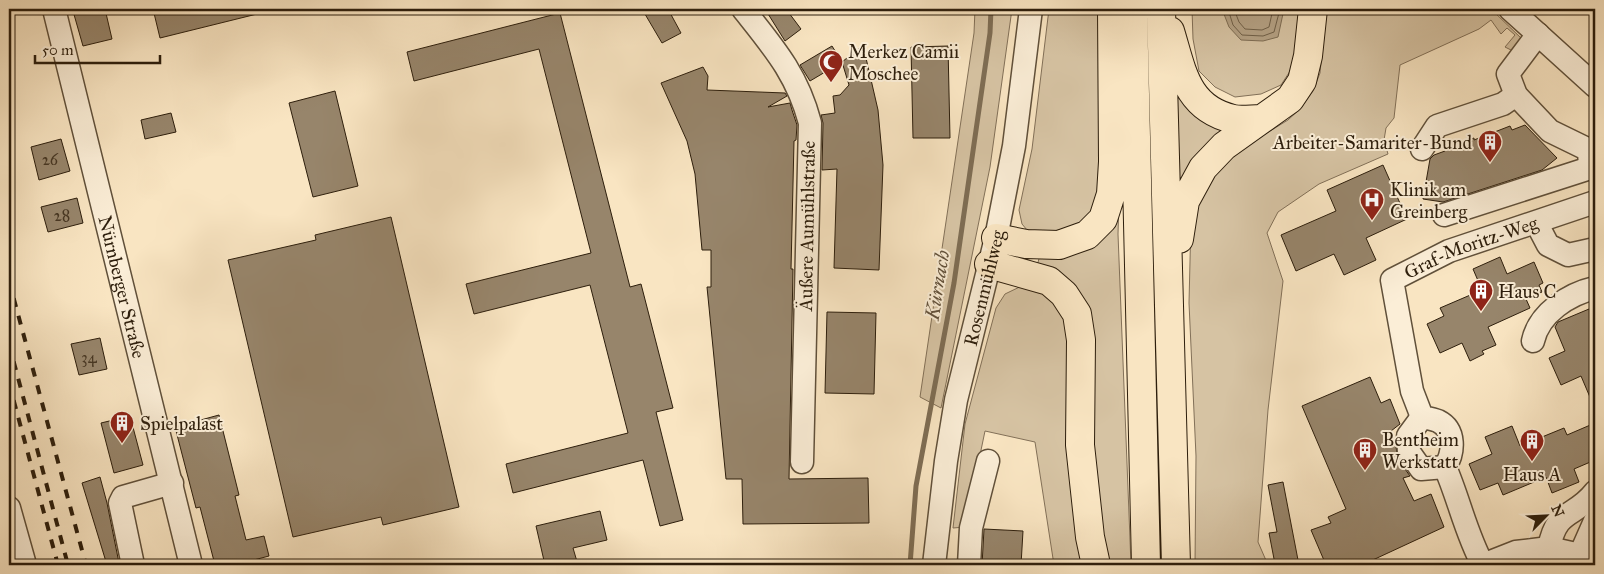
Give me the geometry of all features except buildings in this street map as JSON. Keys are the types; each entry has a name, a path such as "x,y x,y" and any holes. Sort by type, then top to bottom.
{"highway":[{"path":"996,238 1026,244 1059,245 1087,235 1103,219 1111,194 1113,162 1112,9"},
{"path":"1133,9 1146,565"},
{"path":"1162,9 1189,90 1205,107 1234,120 1260,119"},
{"path":"1162,9 1167,270 1176,565"},
{"path":"1167,270 1176,256 1185,201 1196,178 1211,157 1260,119 1276,111 1290,99 1302,81 1308,56 1313,9"},
{"path":"989,264 1049,281 1064,294 1077,314 1081,340 1080,445 1090,538 1096,565"}],"street":[{"name":"Nürnberger Straße","path":"54,9 191,565"},
{"name":"Äußere Aumühlstraße","path":"743,9 787,64 803,98 810,123 802,462"},
{"name":"Rosenmühlweg","path":"934,565 946,461 956,400 996,238 1014,146 1032,9"},
{"path":"1510,9 1595,86"},
{"path":"1444,215 1593,168 1589,150 1550,131 1516,94 1508,74 1538,34"},
{"path":"1422,149 1437,126 1503,104 1516,94"},
{"name":"Graf-Moritz-Weg","path":"1422,417 1412,391 1392,280 1449,252 1488,237 1537,224 1595,202"},
{"path":"1537,224 1548,245 1568,255 1595,249"},
{"path":"1532,341 1534,334 1546,315 1578,292 1595,288"},
{"path":"1422,417 1440,421 1452,437 1452,456 1445,466 1421,470 1409,452 1408,436 1422,417"},
{"path":"969,565 971,528 988,461"},
{"path":"1445,466 1457,494 1473,547 1483,565 1516,552 1549,548 1579,560 1595,521"},
{"path":"133,565 120,503 123,497 172,483"},
{"path":"1549,548 1552,533 1561,518 1588,501 1595,492"},
{"path":"9,508 25,565"}],"shaded area":[{"path":"975,9 1012,9 990,167 941,408 920,397 974,33"},
{"path":"1049,9 1101,9 1105,175 1093,212 1078,225 1061,233 1027,230 1022,224 1019,210 1032,149"},
{"path":"1192,9 1301,9 1294,65 1281,85 1261,94 1235,97 1215,87 1199,71 1193,39"},
{"path":"1326,9 1491,9 1522,39 1513,51 1505,47 1515,35 1507,28 1501,34 1491,20 1479,29 1400,65 1394,118 1386,128 1384,140 1388,154 1319,184 1278,212 1267,233 1283,281 1268,410 1258,542 1268,565 1195,565 1196,456 1189,303 1191,220 1199,193 1226,158 1288,120 1301,108 1313,91 1320,73"},
{"path":"1178,90 1229,126 1177,196 1175,97"},
{"path":"1119,199 1118,234 1131,565 1104,565 1098,536 1089,350 1037,266 1040,255"},
{"path":"1030,282 1066,310 1087,565 1054,565 1035,442 985,431 965,527 953,528 965,424 996,308 1005,294"}],"water":[{"path":"1222,9 1284,9 1278,37 1263,41 1241,40 1229,27"}],"waterway":[{"name":"Kürnach","path":"910,565 916,486 954,283 990,33 991,9"}],"railway":[{"path":"9,281 86,565"},
{"path":"9,344 68,565"},
{"path":"9,383 58,565"}],"place":[{"name":"Merkez Camii Moschee","path":"831,83"},
{"name":"Arbeiter-Samariter-Bund","path":"1490,163"},
{"name":"Klinik am Greinberg","path":"1372,221"},
{"name":"Haus C","path":"1481,312"},
{"name":"Spielpalast","path":"122,444"},
{"name":"Haus A","path":"1532,462"},
{"name":"Bentheim Werkstatt","path":"1365,471"}]}
